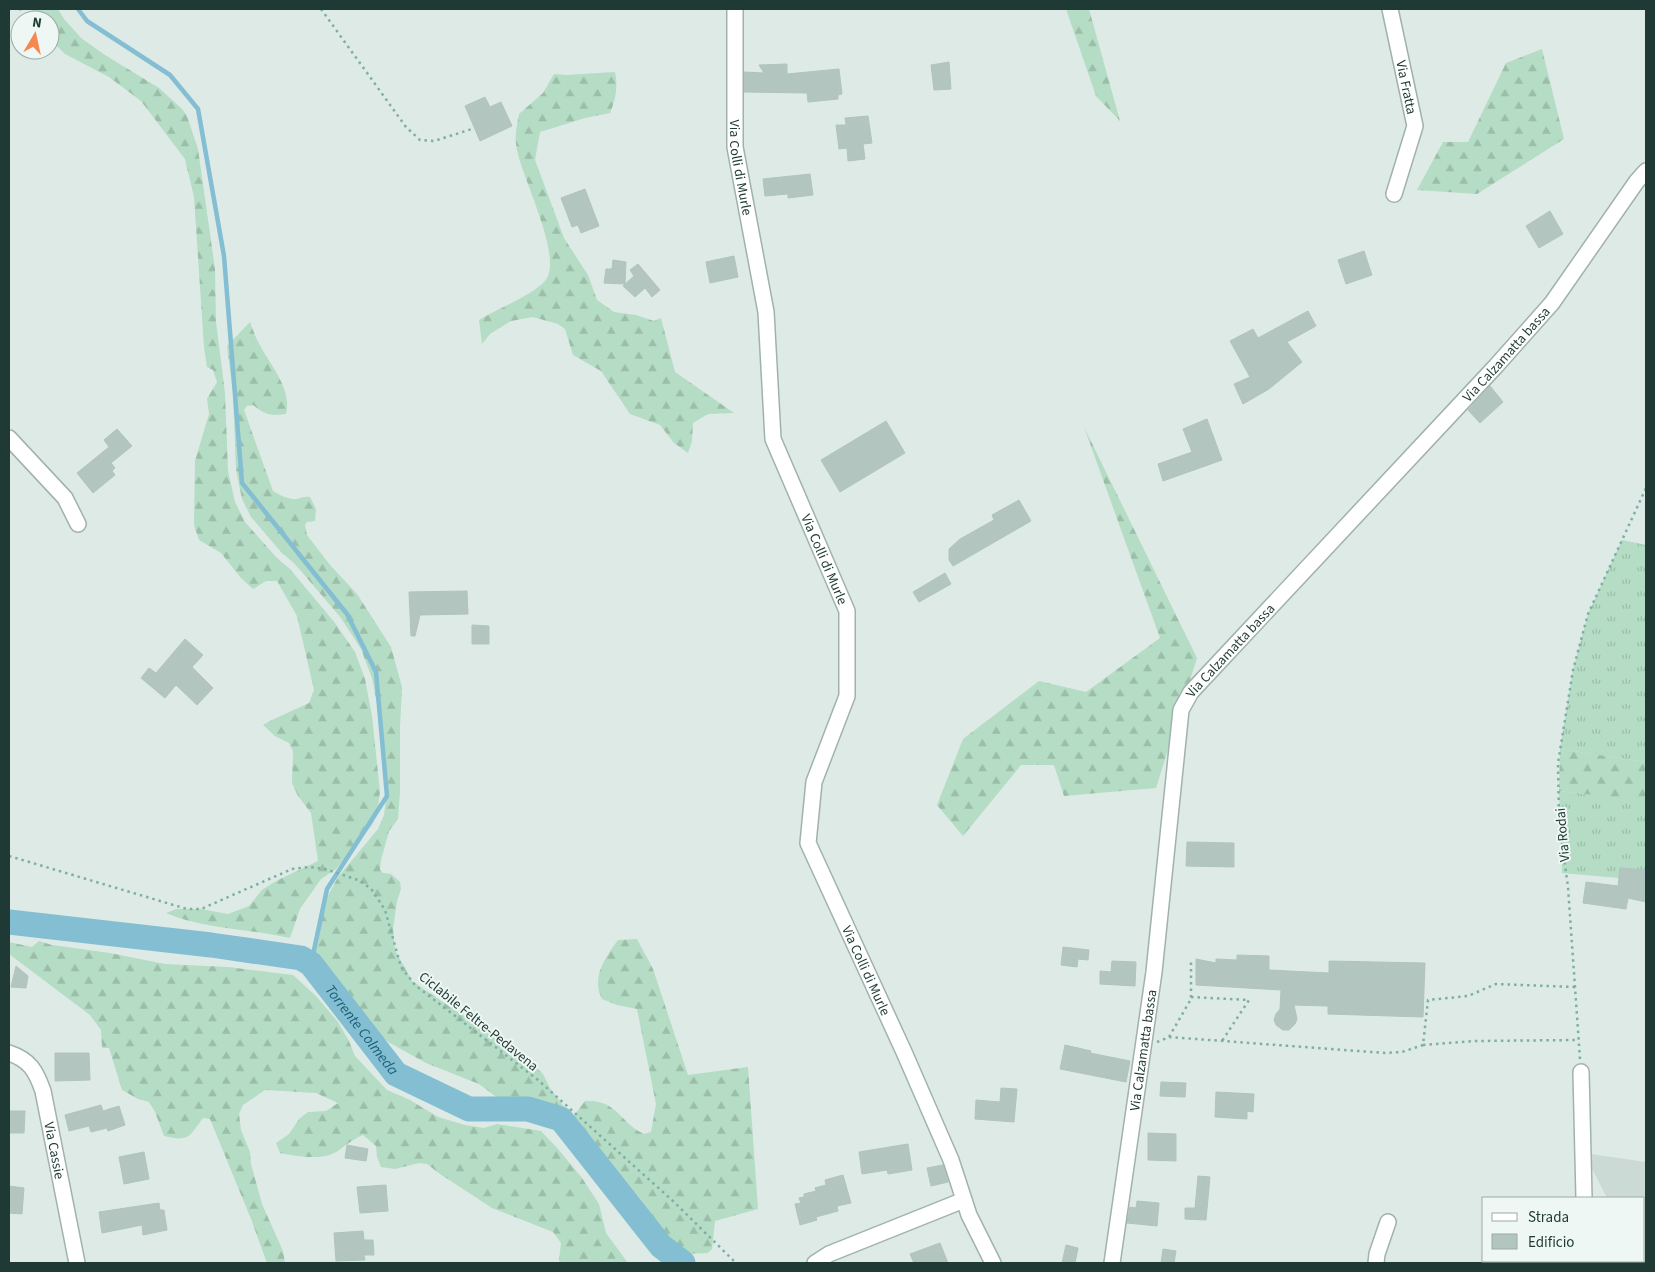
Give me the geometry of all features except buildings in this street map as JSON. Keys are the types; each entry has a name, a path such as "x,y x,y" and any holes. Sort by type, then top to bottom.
{"street":[{"name":"Via Colli di Murle","path":"734,9 734,147 766,312 773,439 847,611 847,696 814,782 808,843 912,1070 951,1160 969,1215 993,1263"},
{"name":"Via Fratta","path":"1390,9 1415,126 1394,194"},
{"name":"Via Calzamatta bassa","path":"1112,1263 1154,972 1181,710 1191,692 1496,366 1552,303 1636,181 1646,171"},
{"path":"9,438 65,498 78,524"},
{"name":"Via Cassie","path":"9,1053 20,1058 33,1068 43,1091 77,1263"},
{"path":"1581,1072 1584,1197"},
{"path":"815,1263 829,1254 964,1200"},
{"path":"1376,1263 1377,1254 1388,1222"}],"path":[{"path":"19,9 23,10"},
{"path":"321,9 406,127 420,140 434,141 472,129"},
{"name":"Via Rodai","path":"1581,1072 1568,888 1560,820 1558,763 1573,670 1588,614 1646,488"},
{"name":"Ciclabile Feltre-Pedavena","path":"9,856 187,909 201,908 292,869 309,867 325,869 361,881 372,890 385,910 401,967 415,985 545,1086 672,1201 736,1263"},
{"path":"1169,1037 1191,996 1191,961"},
{"path":"1423,1045 1428,1000 1468,996 1496,984 1575,987"},
{"path":"1191,996 1249,1000 1222,1041"},
{"path":"1143,1048 1169,1037 1385,1053 1402,1052 1423,1045 1475,1040 1578,1040"}],"shaded area":[{"path":"1584,1153 1646,1162 1646,1263 1638,1262 1645,1262 1645,1197 1606,1197"}],"green space":[{"path":"32,9 59,10 32,10"},
{"path":"1066,9 1089,9 1120,121 1096,96"},
{"path":"60,12 81,38 159,88 187,116 198,149 215,269 216,322 225,393 228,471 235,502 245,522 277,558 290,569 335,623 355,652 365,679 372,716 380,792 377,813 372,825 336,869 321,879 300,909 290,938 196,923 166,913 176,909 201,909 228,914 249,906 262,890 276,881 318,861 311,813 298,796 292,783 293,751 289,743 275,736 263,725 309,703 314,690 297,616 277,581 266,581 253,589 241,578 221,553 199,540 194,525 195,461 209,414 207,399 217,382 213,370 207,367 204,347 194,197 185,159 141,101 109,77 65,54 60,49"},
{"path":"1542,49 1564,139 1477,194 1417,190 1443,142 1468,142 1506,63"},
{"path":"615,72 616,92 610,113 585,118 540,132 535,160 564,238 588,275 597,300 614,312 636,315 654,321 661,318 675,372 734,413 708,414 693,423 692,441 688,453 674,443 660,425 630,414 601,371 573,355 565,329 558,324 533,317 511,321 490,334 482,344 479,320 539,287 545,281 550,269 545,235 516,144 519,114 543,93 554,74"},
{"path":"250,322 259,344 284,387 286,396 286,414 268,414 253,405 247,406 244,410 273,491 291,499 310,497 316,509 315,521 307,522 305,525 307,535 330,565 357,594 391,647 402,687 398,819 389,831 380,870 383,873 391,874 400,882 401,889 397,901 393,929 395,950 412,981 459,1013 484,1027 532,1063 543,1074 550,1088 565,1108 558,1122 546,1117 510,1113 495,1096 479,1084 426,1063 388,1042 353,1011 341,1011 310,969 315,938 326,899 338,877 378,829 384,815 387,792 379,715 372,678 361,649 341,618 295,564 282,553 251,517 242,499 236,470 233,393 227,346"},
{"path":"1084,427 1197,658 1156,788 1064,796 1054,765 1021,765 963,836 937,805 963,739 1039,681 1086,692 1160,638"},
{"path":"1622,540 1646,545 1646,762 1560,749 1573,670 1588,614"},
{"path":"1560,749 1646,762 1646,801 1559,791"},
{"path":"1559,791 1646,800 1646,870 1621,868 1619,878 1562,873"},
{"path":"637,939 653,969 688,1075 748,1067 758,1209 715,1221 712,1249 708,1253 685,1254 675,1252 673,1263 643,1227 617,1191 581,1162 565,1142 566,1126 585,1101 596,1101 611,1107 629,1124 644,1134 651,1132 656,1104 637,1009 617,1005 602,999 598,983 604,961 618,940"},
{"path":"39,941 52,945 110,953 165,964 228,967 293,975 316,996 338,1022 355,1056 387,1090 410,1100 438,1117 465,1125 484,1128 497,1124 541,1131 582,1178 599,1204 606,1233 628,1263 560,1263 561,1243 553,1232 492,1208 427,1164 419,1163 395,1169 381,1167 377,1157 376,1146 363,1135 326,1156 306,1157 280,1153 276,1143 289,1134 299,1119 308,1112 326,1111 338,1103 316,1093 265,1090 243,1105 239,1114 241,1130 250,1152 251,1164 262,1204 283,1251 285,1263 267,1263 210,1119 203,1118 191,1134 184,1138 164,1136 149,1102 138,1099 122,1090 109,1048 102,1048 101,1030 90,1015 9,954 9,942 32,947"}],"waterway":[{"path":"78,9 87,21 170,75 198,109 224,256 242,483 347,614 376,672 387,796 327,889 311,964"},
{"name":"Torrente Colmeda","path":"9,922 211,945 301,958 311,964 396,1074 469,1109 528,1109 561,1119 661,1246 683,1263"}]}
